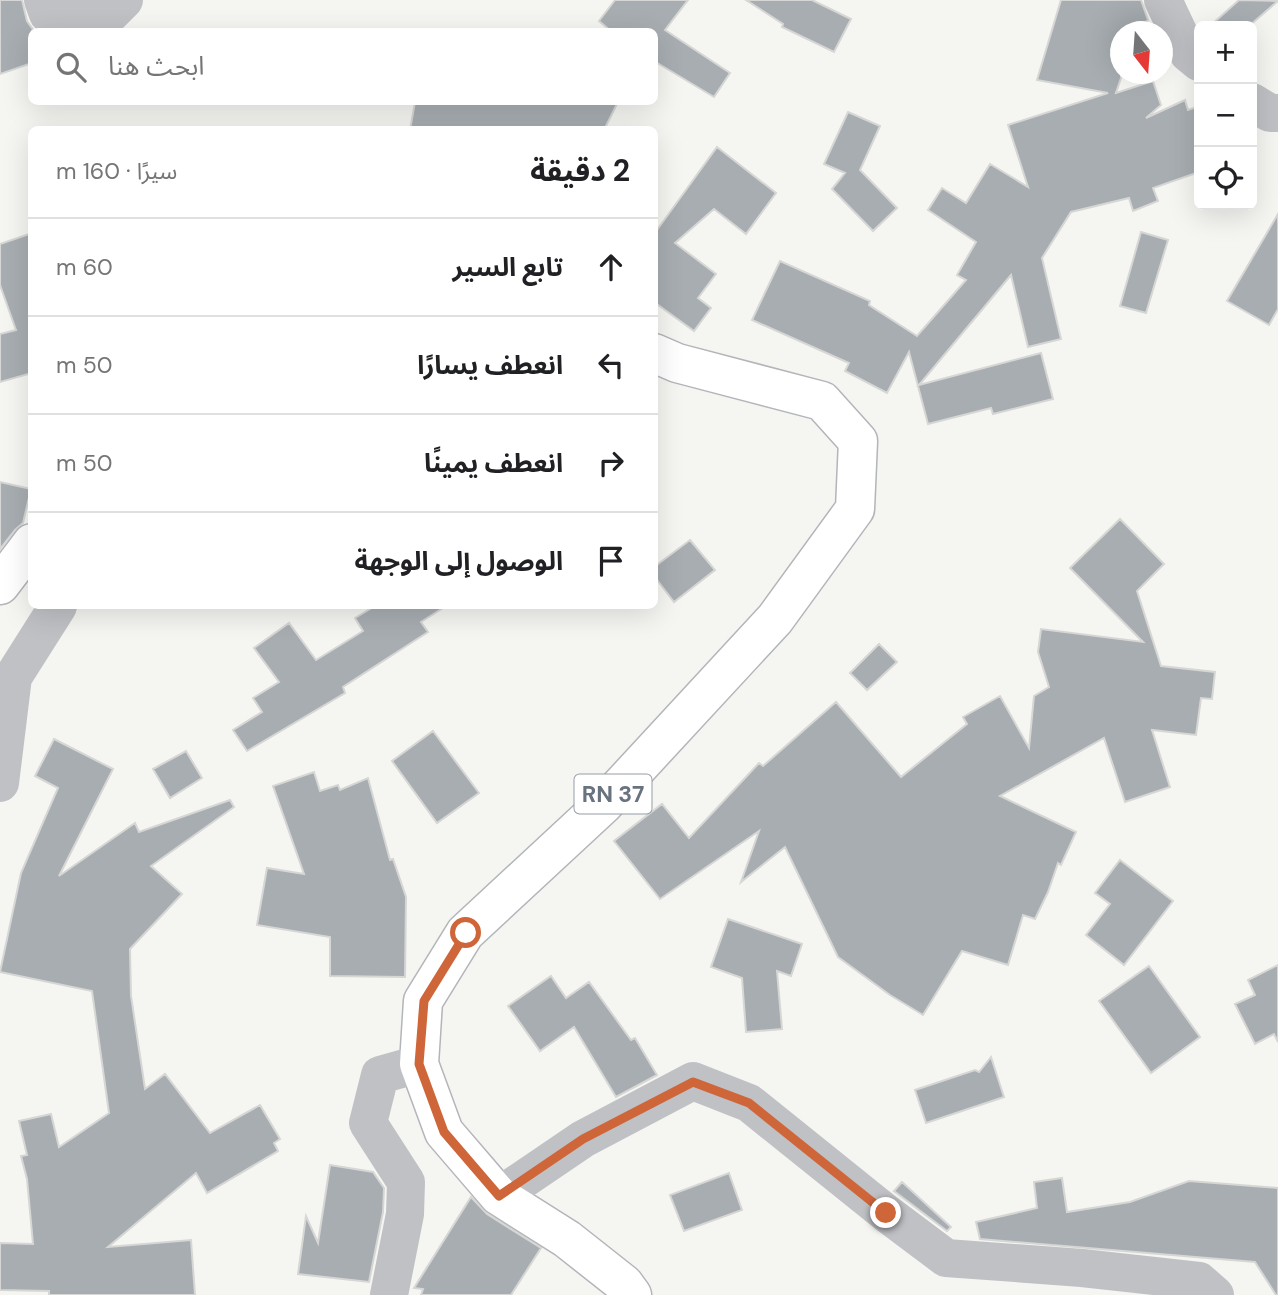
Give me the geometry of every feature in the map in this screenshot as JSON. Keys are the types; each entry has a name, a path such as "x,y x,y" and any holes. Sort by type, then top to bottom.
{"main road":[{"name":"RN 37","path":"632,1295 624,1283 567,1239 499,1196 444,1132 419,1064 424,1001 466,933 603,805 775,619 855,509 858,441 822,401 677,363 658,355"},
{"path":"0,585 28,548"}],"street":[{"path":"43,0 48,14 105,19 124,0"},
{"path":"1163,0 1188,53 1194,58"},
{"path":"0,783 13,677 56,609"},
{"path":"388,1295 405,1214 406,1182 368,1123 380,1075 419,1064"},
{"path":"499,1196 583,1139 693,1082 749,1103 946,1258 1133,1285 1199,1281 1215,1295"}],"building":[{"path":"0,0 22,0 27,21 32,28 28,28 28,64 0,74"},
{"path":"615,0 688,0 665,30 730,73 714,97 658,63 658,28 607,28 599,21"},
{"path":"746,0 812,0 851,19 834,52 782,27 783,24"},
{"path":"1061,0 1141,0 1147,21 1110,21 1110,84 1119,84 1116,93 1144,84 1154,84 1161,105 1146,118 1185,100 1188,110 1194,108 1194,174 1153,188 1158,201 1133,211 1129,198 1071,212 1042,258 1061,339 1028,347 1011,275 919,385 1041,353 1053,399 993,414 991,408 928,424 909,352 887,393 845,371 849,363 752,320 780,261 870,301 869,305 917,336 966,280 957,275 976,242 928,210 942,188 966,203 990,164 1028,187 1008,125 1108,93 1037,80"},
{"path":"1239,0 1278,1 1255,21 1216,21"},
{"path":"414,105 616,105 606,126 411,126"},
{"path":"848,112 880,126 860,170 897,208 873,231 832,189 845,173 824,164"},
{"path":"717,147 776,193 746,234 714,209 675,243 716,274 698,298 711,308 694,331 658,305 658,229"},
{"path":"1278,214 1278,309 1269,325 1227,301"},
{"path":"1141,232 1168,240 1146,313 1120,306"},
{"path":"28,234 28,374 0,382 0,334 16,330 0,285 0,244"},
{"path":"0,482 28,488 28,502 23,523 0,549"},
{"path":"1120,519 1164,564 1137,591 1161,666 1215,672 1212,699 1201,698 1196,735 1152,730 1170,787 1125,802 1104,738 1000,796 1076,832 1061,865 1058,863 1035,919 1023,915 1008,965 962,951 923,1015 838,957 785,847 741,882 759,831 660,899 614,841 662,804 689,838 759,763 763,766 836,702 901,777 967,724 963,717 1000,696 1029,748 1034,696 1049,687 1038,652 1041,629 1143,642 1070,568"},
{"path":"690,540 715,570 674,602 658,581 658,564"},
{"path":"370,609 441,609 421,622 428,632 343,687 345,693 247,751 233,730 262,712 253,698 279,682 254,648 289,623 316,660 363,631 355,618"},
{"path":"879,644 897,662 867,690 850,673"},
{"path":"433,731 479,793 437,823 392,761"},
{"path":"54,739 113,769 59,876 135,823 139,832 230,800 234,807 151,866 182,894 130,949 131,996 145,1089 165,1074 210,1133 260,1105 280,1139 274,1143 278,1151 207,1193 196,1173 108,1247 191,1240 195,1295 49,1295 49,1291 0,1290 0,1243 33,1244 27,1179 21,1156 27,1155 19,1121 51,1114 59,1147 109,1113 92,991 0,972 21,873 58,788 35,776"},
{"path":"186,751 202,778 170,798 153,769"},
{"path":"314,772 320,791 338,785 340,790 368,778 390,860 393,859 406,897 405,977 330,976 330,937 257,925 267,868 304,874 273,786"},
{"path":"1120,860 1173,901 1124,965 1086,935 1110,904 1095,893"},
{"path":"728,919 802,944 791,976 777,971 782,1029 746,1032 742,978 711,967"},
{"path":"1278,965 1278,1042 1274,1034 1255,1044 1235,1004 1255,995 1248,980"},
{"path":"1149,966 1200,1037 1151,1073 1099,1001"},
{"path":"551,976 566,998 589,982 631,1040 635,1038 657,1075 616,1097 574,1027 540,1051 508,1006"},
{"path":"991,1057 1004,1097 926,1123 915,1090 975,1070 979,1072"},
{"path":"330,1165 373,1172 384,1188 383,1212 369,1282 298,1274 306,1216 318,1243"},
{"path":"729,1173 742,1210 684,1231 670,1195"},
{"path":"1062,1178 1067,1212 1130,1202 1189,1181 1278,1188 1278,1295 1255,1262 980,1239 976,1222 1037,1208 1034,1182"},
{"path":"902,1182 951,1227 947,1231 894,1191"},
{"path":"471,1197 487,1214 541,1248 511,1295 421,1295 423,1289 414,1288"}],"route":[{"path":"466,933 424,1001 419,1064 444,1132 499,1196 583,1139 693,1082 749,1103 886,1213"}]}
